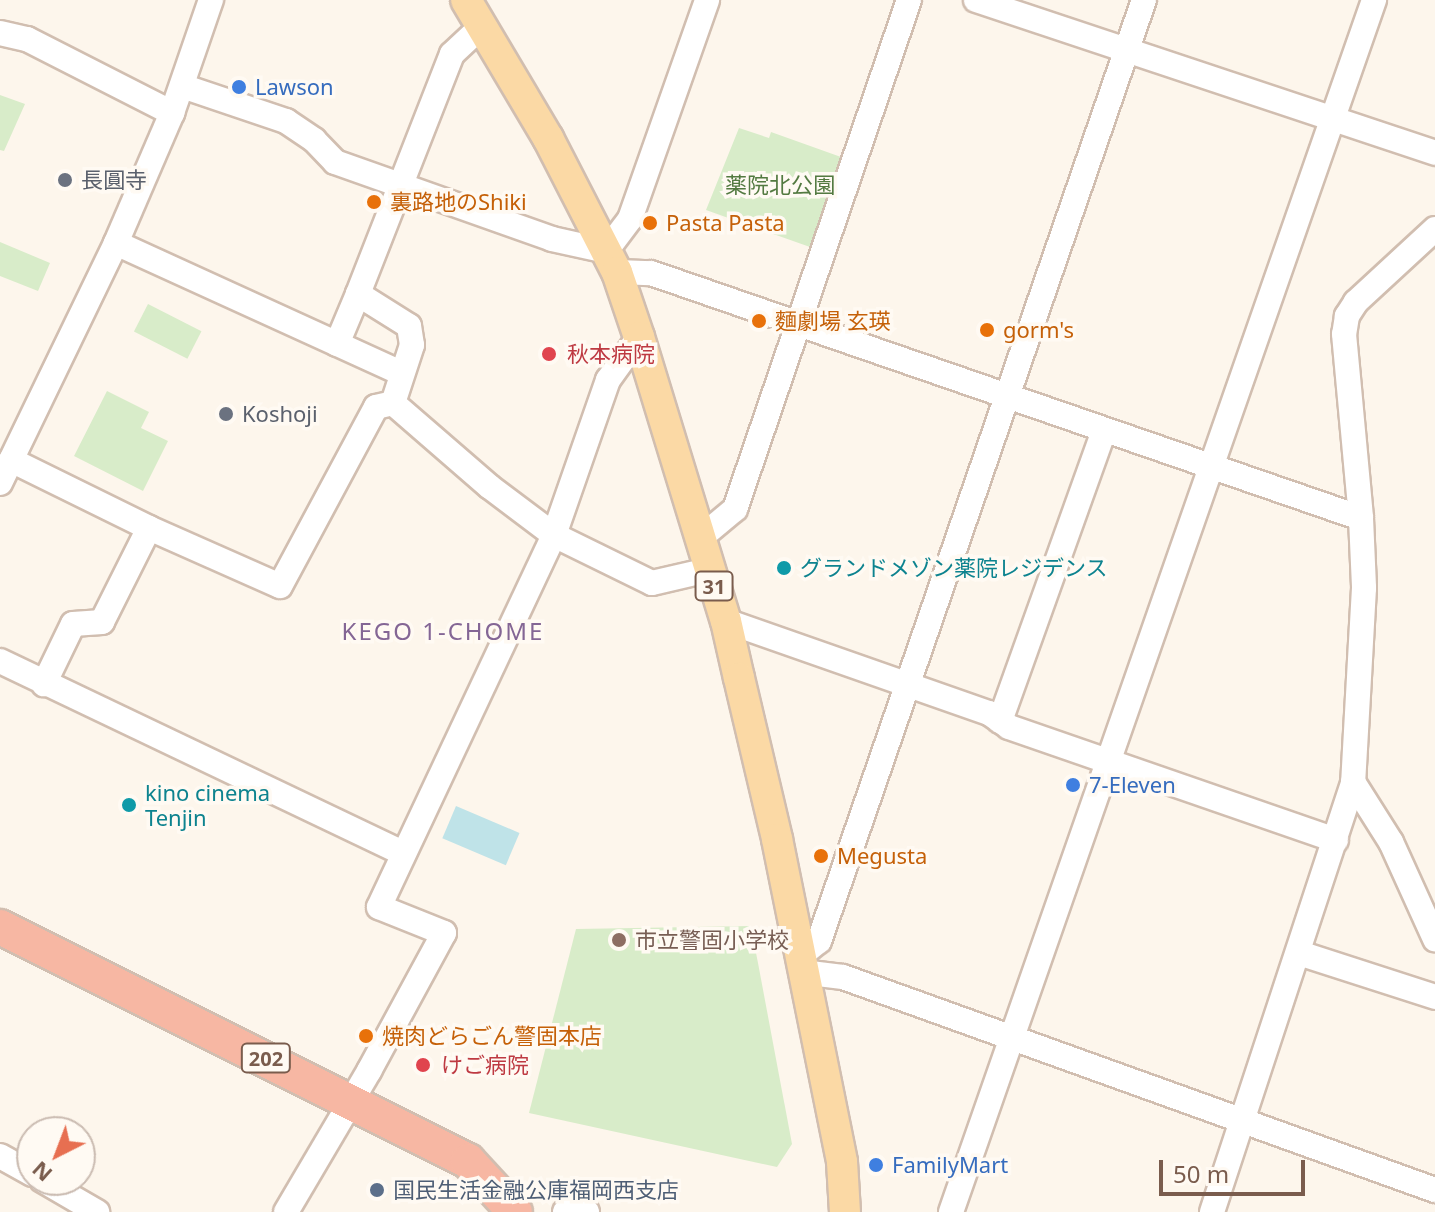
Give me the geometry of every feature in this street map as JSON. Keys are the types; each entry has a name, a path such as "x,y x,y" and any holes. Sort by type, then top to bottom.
{"highway":[{"name":"202","path":"0,927 468,1161 515,1212"}],"main road":[{"name":"31","path":"473,8 548,138 611,261 639,337 726,621 777,839 842,1162 845,1212"}],"street":[{"path":"0,483 116,243 172,113 211,0"},
{"path":"611,261 630,219 707,0"},
{"path":"699,539 735,509 909,0"},
{"path":"976,0 1333,116 1435,153"},
{"path":"1144,0 910,685 819,941 801,965 843,977 1435,1190"},
{"path":"951,1212 1374,0"},
{"path":"337,344 473,8"},
{"path":"0,33 27,39 172,113"},
{"path":"182,86 277,121 286,121 314,140 335,162 401,187 1361,518"},
{"path":"1212,1212 1353,782 1364,588 1361,518 1344,334 1347,316 1356,302 1435,229"},
{"path":"116,243 401,373"},
{"path":"358,294 409,326 412,345 393,403"},
{"path":"286,1212 444,933 379,907 554,535 608,380 639,337"},
{"path":"11,460 149,528 280,586 376,407 393,403"},
{"path":"393,403 490,487 554,535 652,583 708,570"},
{"path":"1000,721 1104,431"},
{"path":"44,684 73,624 102,622 149,528"},
{"path":"726,621 989,713 1000,721 1109,762 1336,840"},
{"path":"0,661 403,853"},
{"path":"1353,782 1391,842 1435,939"},
{"path":"1299,953 1435,997"},
{"path":"70,1196 97,1212"},
{"path":"565,1212 587,1212"}],"green space":[{"path":"0,95 25,104 4,151 0,150"},
{"name":"薬院北公園","path":"739,128 769,138 771,132 841,157 810,247 706,210"},
{"path":"0,242 50,263 38,291 0,276"},
{"path":"148,304 201,331 187,359 134,332"},
{"path":"107,391 149,412 141,428 168,441 143,491 74,456"},
{"path":"751,926 792,1144 777,1167 529,1113 576,929"}],"water":[{"path":"456,806 520,833 506,865 442,838"}],"place":[{"name":"Lawson","path":"239,87"},
{"name":"長圓寺","path":"65,180"},
{"name":"裏路地のShiki","path":"374,202"},
{"name":"Pasta Pasta","path":"650,223"},
{"name":"麵劇場 玄瑛","path":"759,321"},
{"name":"gorm's","path":"987,330"},
{"name":"秋本病院","path":"549,354"},
{"name":"Koshoji","path":"226,414"},
{"name":"グランドメゾン薬院レジデンス","path":"784,568"},
{"name":"7-Eleven","path":"1073,785"},
{"name":"kino cinema Tenjin","path":"129,805"},
{"name":"Megusta","path":"821,856"},
{"name":"市立警固小学校","path":"619,940"},
{"name":"焼肉どらごん警固本店","path":"366,1036"},
{"name":"けご病院","path":"423,1065"},
{"name":"FamilyMart","path":"876,1165"},
{"name":"国民生活金融公庫福岡西支店","path":"377,1190"}],"district":[{"name":"KEGO 1-CHOME","path":"443,631"}]}
